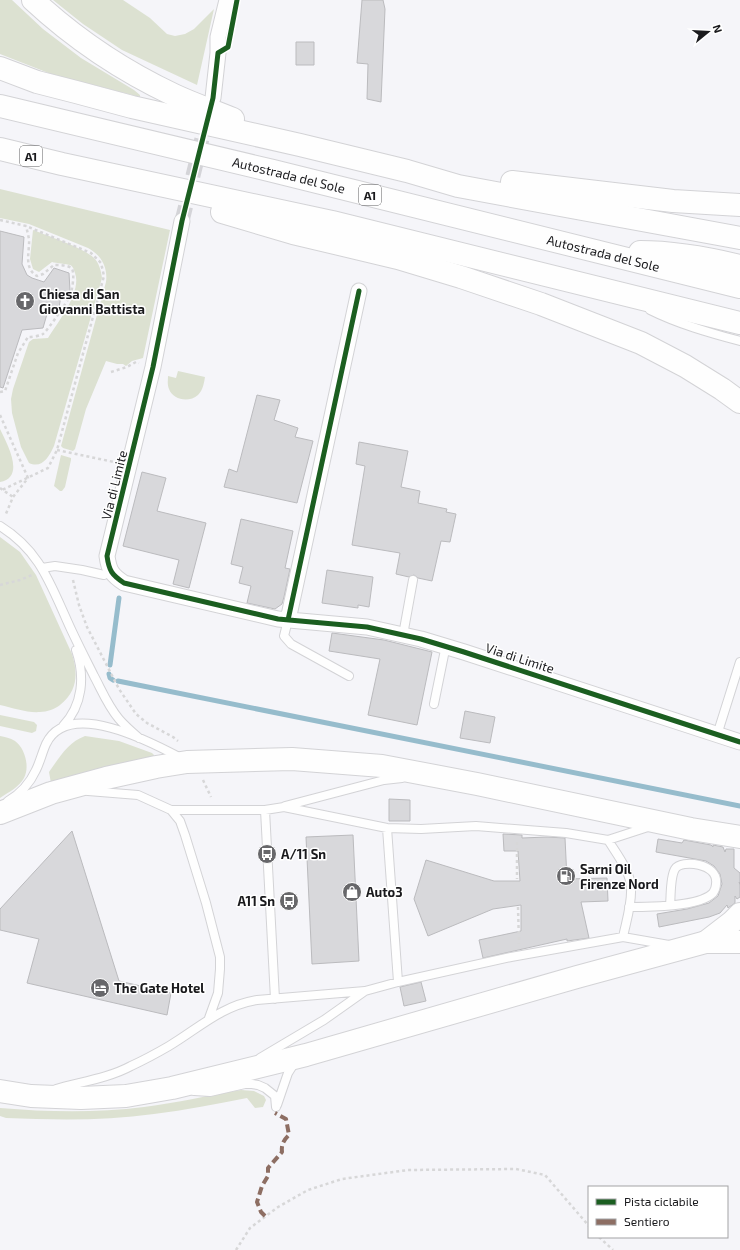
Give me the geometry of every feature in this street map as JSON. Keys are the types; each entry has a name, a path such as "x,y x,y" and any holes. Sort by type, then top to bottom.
{"highway":[{"path":"33,0 48,14 90,46 149,82 174,95 300,145"},
{"path":"0,68 37,82 140,109 300,145 407,171 458,186 740,238"},
{"name":"Autostrada del Sole","path":"0,106 740,287"},
{"name":"A1","path":"0,149 62,164 332,222 740,323"},
{"path":"62,164 293,233 398,258 461,277 541,304 641,343 685,366 740,402"},
{"path":"407,171 465,176 644,198 740,206"},
{"path":"579,247 624,252 661,252 712,259 740,266"},
{"path":"0,812 51,793 106,778 187,762 292,759 382,766 691,829 740,837"},
{"path":"691,829 740,849"},
{"path":"706,942 740,914"},
{"path":"0,1091 31,1096 81,1098 118,1096 172,1088 236,1073 306,1054 577,976 706,942 740,942"}],"street":[{"path":"213,98 218,53 218,36 227,0"},
{"name":"Via di Limite","path":"182,221 153,367 107,556 108,566 113,576 124,583 278,620 367,627 446,646 740,742"},
{"path":"288,620 359,291"}],"lane":[{"path":"608,290 662,316 740,341"},
{"path":"0,526 12,533 32,553 41,567 109,705 118,718 139,738"},
{"path":"41,567 55,566 104,575 111,572"},
{"path":"403,635 413,580"},
{"path":"288,620 284,636 291,644 349,676"},
{"path":"0,806 13,798 28,784 37,769 47,743 70,720 82,684 80,663 70,628"},
{"path":"434,704 446,646"},
{"path":"717,735 740,662"},
{"path":"63,726 75,724 102,726 124,732 153,743 187,762"},
{"path":"65,789 138,795 171,810 265,810 284,807 384,780 431,776"},
{"path":"284,807 387,828 422,829 476,826 566,833 608,840 661,823"},
{"path":"171,810 180,821 185,835 220,957 218,993 209,1018"},
{"path":"265,810 275,999"},
{"path":"387,828 398,982"},
{"path":"608,840 626,868 632,886 623,938"},
{"path":"629,907 657,907 670,905 706,898 715,888 717,880 716,875 704,866 681,864 675,868 672,875 670,905"},
{"path":"0,1098 31,1096 108,1075 130,1067 169,1046 209,1018 244,1002 365,991 398,982 519,956 623,938 684,948"},
{"path":"236,1073 324,1020 365,991"},
{"path":"172,1088 210,1092 245,1084 258,1085 265,1088 275,1096 276,1107 288,1072 294,1063 306,1054"}],"path":[{"path":"0,220 26,226 92,253 101,263 104,276 57,450 48,468 1,489"},
{"path":"0,392 5,391 18,352 28,337 42,334 48,329 70,297 73,285 73,273 69,266 54,265 37,276 31,271 28,266 29,238 26,226"},
{"path":"111,372 127,367 136,362 153,367"},
{"path":"0,415 28,478"},
{"path":"57,450 130,465"},
{"path":"0,526 12,497 28,478"},
{"path":"1,489 12,497"},
{"path":"0,585 20,580 33,574 41,567"},
{"path":"70,568 79,605 87,627 107,662 119,689"},
{"path":"516,829 517,879"},
{"path":"518,907 519,956"},
{"path":"236,1250 250,1228 278,1207 308,1190 342,1179 408,1170 516,1169 545,1175 588,1225"},
{"path":"600,1238 613,1250"}],"green space":[{"path":"0,0 12,0 43,29 81,58 134,90 140,95 140,97 51,74 0,54"},
{"path":"53,0 123,0 150,18 167,34 175,36 185,34 194,29 214,9 197,85 122,50 83,24"},
{"path":"0,189 170,230 143,358 132,361 126,366 123,364 106,361 86,409 75,449 73,451 61,446 106,282 105,266 97,254 88,248 29,224 0,218"},
{"path":"33,230 65,242 89,254 97,262 102,278 54,446 47,458 38,464 29,463 21,447 12,413 11,399 13,389 29,342 33,339 48,338 68,307 75,289 76,281 74,269 70,265 52,262 39,272 33,269 30,259"},
{"path":"178,371 205,377 204,384 198,395 186,400 178,398 171,393 168,385 168,376 176,378"},
{"path":"0,429 10,451 13,467 12,474 8,479 0,482"},
{"path":"61,455 71,458 71,460 65,487 62,491 60,491 54,486"},
{"path":"0,537 20,552 36,575 74,661 76,675 70,694 66,700 48,711 30,712 0,705"},
{"path":"0,715 34,722 37,725 36,731 32,733 0,726"},
{"path":"0,736 11,739 19,744 26,758 27,769 24,778 19,784 0,798"},
{"path":"85,736 119,741 154,755 153,758 51,783 49,772 56,761 69,746"},
{"path":"241,1090 254,1091 264,1096 266,1100 263,1107 255,1108 247,1098 178,1111 117,1118 43,1119 6,1118 0,1116 0,1108 72,1111 126,1109"}],"building":[{"path":"362,0 383,0 385,9 381,102 367,99 368,64 357,63"},
{"path":"296,42 314,42 314,65 296,65"},
{"name":"Chiesa di San Giovanni Battista","path":"0,231 24,237 22,264 27,275 44,282 54,268 69,273 70,291 61,295 59,308 49,307 43,328 22,330 3,388 0,387"},
{"path":"257,395 280,400 274,420 298,428 295,437 313,441 297,503 224,487 229,469 237,472"},
{"path":"359,442 408,451 401,487 420,491 418,503 447,509 446,512 456,514 450,542 441,541 432,581 418,578 414,575 409,577 396,574 400,553 352,545 365,466 356,464"},
{"path":"142,472 166,478 157,511 206,523 189,588 173,584 179,560 123,546"},
{"path":"241,519 293,531 285,568 290,569 284,597 282,604 275,609 247,603 251,586 239,583 243,567 231,564"},
{"path":"327,570 373,577 369,607 358,605 358,608 322,603"},
{"path":"332,633 384,640 432,652 417,725 368,715 380,659 329,651"},
{"path":"465,711 495,717 490,743 460,738"},
{"path":"389,799 410,800 410,821 389,821"},
{"path":"72,831 119,981 171,993 167,1015 27,983 39,939 0,930 0,909"},
{"path":"503,834 522,835 522,838 565,838 567,879 607,878 608,901 581,902 589,938 567,941 567,939 483,958 479,940 521,931 521,905 493,909 428,936 414,899 426,860 494,881 520,881 518,851 504,851"},
{"path":"353,835 359,961 312,964 306,837"},
{"path":"658,839 682,843 684,840 711,845 713,847 713,845 723,847 725,852 726,849 734,849 734,868 740,873 740,897 737,899 735,896 735,903 728,908 727,905 720,913 709,917 659,927 657,914 687,909 709,903 718,896 722,884 720,874 714,866 706,861 656,852"},
{"path":"421,982 426,1001 404,1006 400,987"}],"waterway":[{"path":"110,665 119,598"},
{"path":"109,674 110,678 113,680"},
{"path":"118,681 740,806"}],"tunnel":[{"path":"182,221 208,114"}],"marked path":[{"path":"265,1216 261,1212 257,1202 262,1186 268,1176 268,1168 282,1152 283,1142 289,1135 286,1119 275,1113"}],"cycle path":[{"path":"237,0 228,47 218,53 213,98 182,221 153,367 107,556 112,572 124,583 278,619 367,627 421,639 740,742"},
{"path":"288,620 359,291"}],"place":[{"name":"Chiesa di San Giovanni Battista","path":"25,301"},
{"name":"A/11 Sn","path":"267,854"},
{"name":"Sarni Oil Firenze Nord","path":"566,876"},
{"name":"Auto3","path":"352,892"},
{"name":"A11 Sn","path":"289,901"},
{"name":"The Gate Hotel","path":"100,988"}]}
